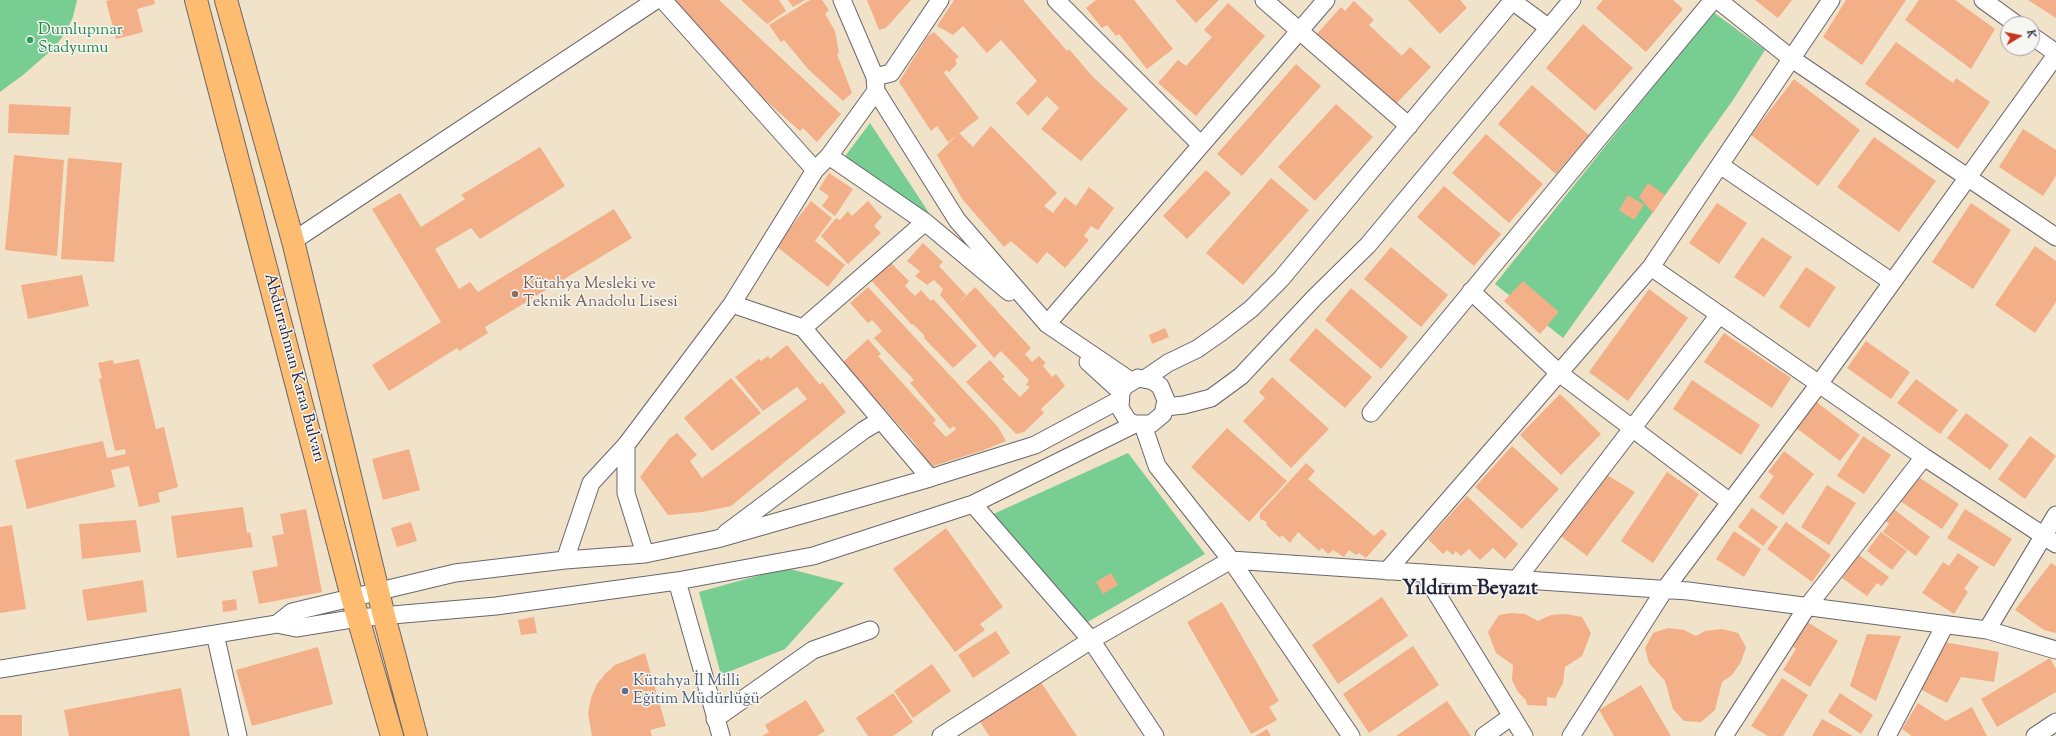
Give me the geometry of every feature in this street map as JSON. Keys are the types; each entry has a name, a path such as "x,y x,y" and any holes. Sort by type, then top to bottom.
{"main road":[{"name":"Abdurrahman Karaa Bulvarı","path":"196,0 352,597 392,736"},
{"name":"Abdurrahman Karaa Bulvarı","path":"226,0 293,241 384,616 416,736"}],"street":[{"path":"293,241 653,2 653,0"},
{"path":"663,0 815,170"},
{"path":"842,0 876,84 957,220 1047,324"},
{"path":"565,560 591,483 626,444 732,304 815,170 828,156 876,84 891,73 940,0"},
{"path":"1056,0 1201,145"},
{"path":"1264,0 1409,126"},
{"path":"1047,324 1326,0"},
{"path":"277,624 292,612 455,573 565,560 645,554 718,539 1035,446 1168,363 1197,350 1251,309 1281,279 1512,0 1548,28"},
{"path":"0,669 277,624 296,628 358,618 496,606 677,581 813,556 973,504 1139,425 1151,424 1164,411 1212,398 1241,376 1310,303 1368,245 1572,0"},
{"path":"1371,413 1713,0"},
{"path":"1718,0 1792,59 2056,237"},
{"path":"1387,570 1651,267 1831,0"},
{"path":"1983,0 2005,16"},
{"path":"1571,736 1665,589 1819,384 2056,54 2040,42"},
{"path":"828,156 924,222 1047,324 1129,388"},
{"path":"1720,165 1892,282"},
{"path":"803,328 924,222"},
{"path":"1651,267 1924,457 2050,540"},
{"path":"1471,291 1559,373 1730,502"},
{"path":"732,304 803,328 930,478"},
{"path":"1517,579 1719,315"},
{"path":"1129,388 1153,381 1164,392 1166,400 1157,466"},
{"path":"1129,388 1123,415 1139,425 1157,466 1231,560 1351,736"},
{"path":"718,539 864,430 881,420"},
{"path":"626,444 626,493 645,554"},
{"path":"1724,736 1807,607 1924,457"},
{"path":"973,504 1092,640 1155,736"},
{"path":"1987,630 2050,540 2056,515"},
{"path":"941,736 1092,640 1231,560 1665,589 1987,630 2056,650"},
{"path":"1424,573 1524,736"},
{"path":"677,581 721,736"},
{"path":"1887,736 1945,625"},
{"path":"715,719 813,650 870,630"},
{"path":"215,634 238,736"},
{"path":"1484,736 1512,716"},
{"path":"2035,736 2056,722"}],"green space":[{"name":"Dumlupınar Stadyumu","path":"0,0 77,0 73,17 66,32 54,48 23,75 0,92"},
{"path":"1713,12 1765,50 1733,100 1563,338 1495,284"},
{"path":"870,123 931,216 843,159"},
{"path":"1128,453 1205,554 1086,623 989,516"},
{"path":"786,568 844,583 785,649 721,675 699,592"}],"building":[{"path":"154,0 155,4 137,9 143,32 116,39 106,1"},
{"path":"673,0 719,0 841,114 817,142 803,128 800,131 756,92 757,90 720,54"},
{"path":"741,0 779,0 786,11 767,24"},
{"path":"788,0 805,0 793,7"},
{"path":"810,0 822,0 829,10 825,14 835,31 839,53 837,54 852,93 843,101 808,69 784,40 781,42 769,25"},
{"path":"867,0 911,0 886,28 879,30"},
{"path":"954,0 1023,0 1067,51 1069,49 1092,76 1128,109 1081,161 1041,129 1059,108 1047,96 1028,116 1016,103 1037,81 1001,40 987,53 963,26 953,35 937,26"},
{"path":"1096,0 1134,0 1173,49 1147,69 1119,34 1116,36 1107,25 1102,28 1086,8"},
{"path":"1175,0 1219,0 1196,23"},
{"path":"1408,0 1460,0 1467,8 1440,34"},
{"path":"1603,0 1673,0 1683,9 1646,52 1596,8"},
{"path":"1755,0 1792,0 1778,18"},
{"path":"1846,0 1906,0 1862,65 1823,37"},
{"path":"1919,0 1955,0 1995,29 1971,69 1905,20"},
{"path":"2028,0 2056,0 2056,18"},
{"path":"1354,1 1374,20 1369,25 1402,56 1410,47 1431,67 1393,107 1316,35 1341,7 1345,11"},
{"path":"1228,3 1265,36 1196,116 1158,83 1178,60 1186,66 1212,37 1204,30"},
{"path":"1583,24 1633,68 1595,111 1546,68"},
{"path":"934,32 959,57 955,60 957,64 949,72 946,70 944,73 979,118 948,142 937,126 931,131 899,82 927,37"},
{"path":"1896,42 1953,83 1956,78 1990,102 1958,149 1865,84"},
{"path":"1296,64 1321,86 1242,176 1217,154"},
{"path":"1794,79 1860,130 1818,186 1751,135"},
{"path":"1532,85 1589,135 1556,174 1498,124"},
{"path":"9,104 71,107 69,135 8,133"},
{"path":"1336,104 1373,137 1315,201 1278,167"},
{"path":"991,126 1057,193 1044,206 1053,213 1065,197 1076,206 1089,187 1114,208 1098,230 1091,226 1084,236 1089,240 1065,268 1047,252 1037,264 1011,241 1004,247 963,200 937,155 959,133 973,147"},
{"path":"2023,129 2056,150 2056,176 2043,196 1999,167"},
{"path":"1486,134 1543,184 1509,223 1452,173"},
{"path":"1874,137 1936,181 1899,232 1837,187"},
{"path":"540,147 565,186 480,239 471,228 435,249 459,289 470,282 478,292 614,209 632,238 485,327 488,333 459,351 457,348 389,391 372,365 441,322 372,209 400,193 421,227 465,199 461,195"},
{"path":"14,155 64,160 57,256 5,250"},
{"path":"68,158 122,163 114,262 61,259"},
{"path":"1206,170 1231,193 1187,239 1163,216"},
{"path":"829,173 853,189 835,216 822,206 829,196 819,189"},
{"path":"1271,178 1309,210 1243,285 1206,253"},
{"path":"1648,183 1665,195 1653,213 1639,197"},
{"path":"1444,186 1501,234 1474,266 1417,217"},
{"path":"1628,195 1644,205 1634,220 1619,210"},
{"path":"811,201 832,218 815,241 845,265 828,287 776,246"},
{"path":"868,201 882,217 874,226 881,233 848,264 821,236 836,218 840,220 848,211 852,216"},
{"path":"1717,203 1747,223 1719,264 1689,243"},
{"path":"1971,203 2011,230 1973,289 1932,262"},
{"path":"1762,237 1792,257 1764,297 1734,277"},
{"path":"923,243 943,262 939,266 966,295 956,306 975,287 1031,348 1025,354 1032,362 1039,356 1046,363 1043,366 1052,377 1056,374 1065,386 1041,409 1044,413 1024,432 1016,434 966,382 990,360 1005,377 1002,379 1020,397 1030,387 1026,385 1029,380 1001,351 994,358 940,295 943,289 934,280 927,285 915,276 920,271 907,261"},
{"path":"2035,246 2056,261 2056,302 2035,333 1995,305"},
{"path":"1391,247 1448,295 1421,327 1364,279"},
{"path":"888,260 909,281 905,286 915,296 921,290 931,301 933,299 977,346 953,368 924,338 925,336 913,324 912,325 869,278"},
{"path":"1806,267 1836,287 1809,328 1779,307"},
{"path":"82,275 89,306 28,319 21,285"},
{"path":"1523,281 1559,312 1540,334 1504,301"},
{"path":"868,287 998,427 1006,441 984,450 930,467 913,441 843,362 868,339 881,354 878,356 936,420 933,423 946,437 956,429 954,426 950,429 910,383 914,380 874,338 882,331 872,320 868,323 850,303"},
{"path":"1351,288 1408,337 1381,369 1325,320"},
{"path":"1649,289 1688,318 1628,401 1589,372"},
{"path":"1165,328 1169,337 1152,344 1149,335"},
{"path":"1316,328 1372,377 1345,408 1289,360"},
{"path":"1724,333 1791,378 1772,408 1704,362"},
{"path":"1866,341 1910,372 1891,399 1847,368"},
{"path":"787,345 820,385 822,382 846,412 731,506 702,512 668,515 640,477 669,439 677,433 697,455 690,461 702,478 807,399 797,387 763,411 735,377 759,359 761,361 768,356 770,359"},
{"path":"139,359 156,429 164,427 178,487 158,493 160,502 139,507 129,466 111,470 115,487 27,509 15,460 103,441 107,458 126,454 125,449 115,451 99,379 102,378 98,363 113,360 114,364"},
{"path":"1272,377 1329,429 1291,468 1243,421 1265,398 1259,392"},
{"path":"731,378 761,413 712,451 684,418"},
{"path":"1916,379 1958,410 1940,434 1897,403"},
{"path":"1692,380 1760,425 1741,455 1673,409"},
{"path":"1560,394 1601,434 1561,475 1520,435"},
{"path":"1815,401 1860,435 1840,461 1795,427"},
{"path":"1966,413 2009,445 1990,470 1947,438"},
{"path":"1227,428 1287,481 1249,522 1191,467"},
{"path":"1863,436 1891,455 1864,494 1837,476"},
{"path":"2030,436 2056,456 2025,499 1998,479"},
{"path":"1512,446 1559,489 1522,529 1475,487"},
{"path":"409,449 420,490 383,500 372,459"},
{"path":"1784,451 1814,474 1783,515 1759,497 1774,476 1768,472"},
{"path":"1306,463 1315,471 1308,479 1374,536 1382,529 1387,534 1366,558 1359,553 1356,555 1349,550 1344,557 1333,550 1328,554 1322,548 1319,551 1298,532 1290,543 1282,535 1280,538 1266,525 1267,522 1260,519 1260,513"},
{"path":"1602,472 1635,492 1587,556 1558,534"},
{"path":"1667,472 1699,494 1653,563 1621,541"},
{"path":"1914,474 1959,504 1942,529 1897,499"},
{"path":"1827,485 1856,503 1829,545 1801,527"},
{"path":"1467,496 1518,544 1505,559 1493,548 1480,560 1469,549 1461,556 1456,551 1453,555 1447,550 1443,554 1428,539"},
{"path":"243,507 247,533 250,532 253,547 177,558 171,516"},
{"path":"1891,507 1930,537 1916,556 1883,532 1889,524 1883,519"},
{"path":"1752,508 1778,527 1763,546 1738,527"},
{"path":"306,509 322,592 259,604 252,571 278,566 272,536 284,534 280,514"},
{"path":"1965,509 2012,539 1994,567 1947,538"},
{"path":"136,520 141,552 82,559 79,524"},
{"path":"411,522 417,541 397,547 391,528"},
{"path":"1786,522 1831,555 1812,582 1767,549"},
{"path":"12,525 26,609 0,613 0,527"},
{"path":"946,528 1003,607 980,624 985,630 955,652 893,569"},
{"path":"1734,531 1761,549 1744,577 1716,559"},
{"path":"1881,532 1907,551 1892,570 1867,551"},
{"path":"1958,553 1979,567 1964,589 1968,592 1954,614 1922,593 1943,562 1949,566"},
{"path":"1859,555 1889,577 1882,586 1877,583 1867,596 1842,578"},
{"path":"2051,563 2056,566 2056,633 2044,630 2015,610"},
{"path":"1111,573 1118,585 1103,594 1096,582"},
{"path":"143,580 147,612 87,621 82,590"},
{"path":"1382,597 1408,636 1338,684 1312,645"},
{"path":"236,599 237,610 223,612 222,601"},
{"path":"1222,602 1279,701 1269,707 1277,720 1251,734 1187,622"},
{"path":"1511,613 1525,614 1538,621 1551,615 1565,614 1582,617 1591,633 1582,656 1565,667 1563,683 1555,698 1547,697 1547,706 1527,705 1526,700 1518,692 1512,680 1513,665 1496,653 1488,632 1499,615"},
{"path":"534,617 537,633 521,635 518,620"},
{"path":"1804,620 1838,641 1810,687 1783,670 1796,649 1789,644"},
{"path":"1668,628 1684,630 1696,636 1705,631 1722,629 1738,633 1746,647 1741,662 1732,675 1722,682 1715,710 1701,722 1684,721 1673,709 1665,681 1649,663 1645,648 1653,633"},
{"path":"996,631 1010,653 973,678 958,655"},
{"path":"1867,634 1901,636 1876,701 1850,686"},
{"path":"1944,642 1999,652 1994,682 1961,677 1947,703 1920,689"},
{"path":"1413,646 1439,685 1369,733 1343,694"},
{"path":"318,647 333,704 252,726 236,670"},
{"name":"Kütahya İl Milli Eğitim Müdürlüğü","path":"645,653 666,726 650,730 652,736 592,736 588,713 591,698 597,684 615,665"},
{"path":"2050,658 2056,669 2056,692 1997,727 1981,699"},
{"path":"932,664 951,691 913,718 894,691"},
{"path":"1782,678 1808,695 1783,736 1768,736 1751,726"},
{"path":"1040,681 1077,736 989,736 979,720"},
{"path":"1641,685 1671,736 1614,736 1599,710"},
{"path":"181,688 190,736 69,736 64,710"},
{"path":"893,693 913,722 893,736 868,736 856,718"},
{"path":"1840,693 1873,715 1861,734 1828,712"},
{"path":"806,700 825,731 817,736 762,736 769,732 765,725"},
{"path":"1447,701 1471,736 1396,736"},
{"path":"1918,703 1946,721 1972,707 1987,736 1912,736 1902,729"},
{"path":"0,715 22,715 22,736 0,736"},
{"path":"1822,719 1853,736 1812,736"},
{"path":"1267,729 1271,736 1255,736"}],"place":[{"name":"Dumlupınar Stadyumu","path":"30,40"},
{"name":"Kütahya Mesleki ve Teknik Anadolu Lisesi","path":"515,294"},
{"name":"Kütahya İl Milli Eğitim Müdürlüğü","path":"625,691"}],"district":[{"name":"Yıldırım Beyazıt","path":"1470,591"}]}
